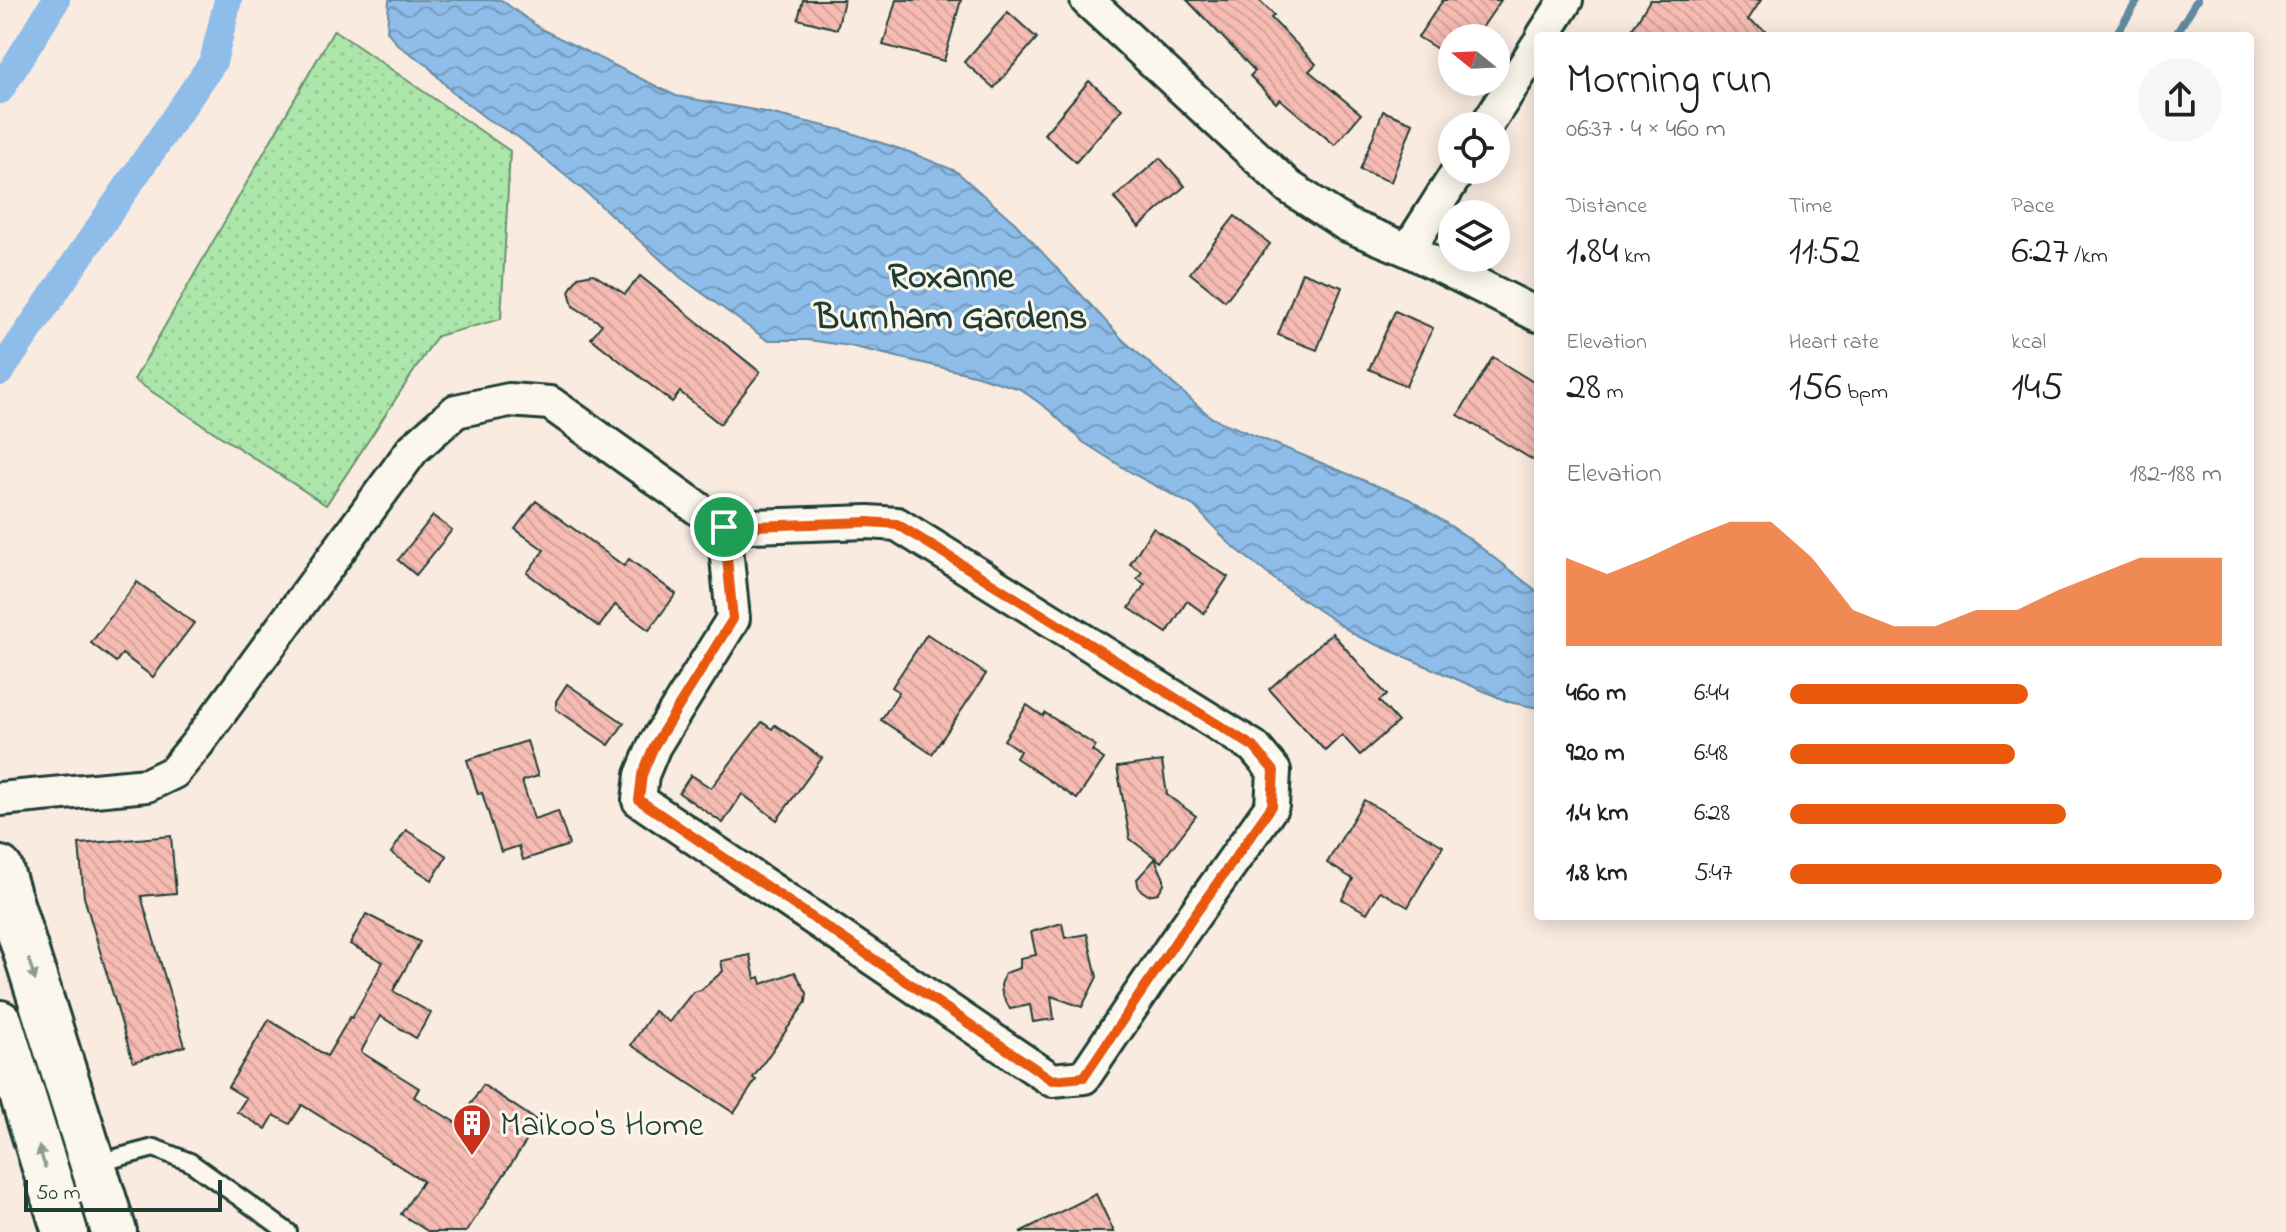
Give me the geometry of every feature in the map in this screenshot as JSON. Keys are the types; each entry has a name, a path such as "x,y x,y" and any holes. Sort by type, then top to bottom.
{"main road":[{"path":"0,869 114,1232"},
{"path":"0,1023 65,1232"}],"street":[{"path":"1087,0 1289,187 1347,225 1408,250 1534,313"},
{"path":"1546,32 1566,0"},
{"path":"1495,112 1534,51"},
{"path":"1408,250 1450,184"},
{"path":"0,799 147,785 174,772 413,449 456,411 509,400 550,403 724,527 868,522 897,524 1254,747 1274,771 1272,806 1084,1077 1052,1080 639,800 642,775 654,746 733,619 724,527"}],"lane":[{"path":"92,1164 154,1148 190,1162 288,1232"}],"green space":[{"path":"334,30 510,151 501,319 437,336 326,505 134,380"}],"water":[{"path":"389,0 501,0 541,29 676,96 842,130 956,171 1015,223 1123,340 1212,418 1409,499 1466,536 1534,589 1534,707 1509,702 1357,636 1283,586 1229,543 1194,506 1135,475 1083,442 1049,410 1020,389 850,346 808,340 767,340 680,277 588,194 518,137 487,119 452,92 427,65 398,45 387,31"}],"building":[{"path":"803,0 844,0 837,29 798,19"},
{"path":"896,0 961,0 944,61 883,45"},
{"path":"1187,0 1259,0 1274,15 1271,18 1316,64 1309,71 1361,114 1335,145 1280,99 1276,103 1250,76 1255,71"},
{"path":"1443,0 1501,0 1485,24 1438,24 1438,49 1418,37"},
{"path":"1650,0 1761,0 1748,20 1768,32 1630,32"},
{"path":"1008,12 1037,38 994,88 964,62"},
{"path":"1089,81 1122,109 1076,162 1044,134"},
{"path":"1383,111 1413,123 1391,182 1360,170"},
{"path":"1160,158 1185,186 1139,227 1114,198"},
{"path":"1235,216 1270,244 1225,301 1190,273"},
{"path":"1302,272 1342,287 1317,350 1278,335"},
{"path":"593,274 625,294 640,276 760,372 720,424 680,392 672,402 591,338 602,324 573,306 569,291 578,277"},
{"path":"1395,311 1433,328 1406,386 1369,369"},
{"path":"1493,357 1534,383 1534,461 1458,415"},
{"path":"536,501 624,566 629,559 676,594 649,630 615,605 599,627 527,573 544,550 515,529"},
{"path":"433,516 452,530 416,575 398,560"},
{"path":"1153,528 1228,577 1204,613 1187,601 1167,633 1129,608 1145,584 1137,579 1142,572 1130,564"},
{"path":"137,582 194,623 153,677 122,654 116,662 91,643"},
{"path":"1332,633 1387,695 1379,701 1398,722 1360,755 1342,735 1325,751 1269,689"},
{"path":"927,634 986,674 932,754 881,720 899,692 892,687"},
{"path":"567,684 624,723 609,745 556,709 556,701"},
{"path":"1027,705 1096,746 1092,751 1104,759 1077,799 1016,758 1020,751 1004,740"},
{"path":"762,722 772,729 775,725 822,758 777,820 742,794 723,823 679,793 691,775 711,788"},
{"path":"527,741 538,776 522,781 534,819 558,811 569,845 523,860 519,846 501,852 482,793 478,794 467,760"},
{"path":"1162,761 1167,795 1196,816 1161,862 1130,839 1117,767"},
{"path":"1364,800 1443,846 1408,907 1380,891 1367,913 1342,899 1353,879 1327,863"},
{"path":"406,830 447,856 432,880 391,853"},
{"path":"171,836 176,893 141,896 185,1046 133,1062 84,897 79,844"},
{"path":"1155,859 1164,884 1158,893 1148,895 1139,889 1137,879"},
{"path":"366,914 420,942 393,991 431,1013 416,1038 380,1016 361,1052 419,1088 414,1097 458,1124 483,1085 539,1122 466,1232 429,1232 401,1214 423,1181 302,1105 290,1124 274,1115 266,1129 237,1112 246,1098 228,1087 269,1020 327,1056 383,962 350,944"},
{"path":"1062,923 1065,938 1087,934 1097,977 1082,1007 1051,996 1054,1019 1033,1022 1030,1005 1010,1009 1001,985 1005,973 1020,968 1020,958 1036,955 1031,932"},
{"path":"750,955 755,979 760,977 762,984 795,972 807,993 806,1002 753,1078 756,1080 734,1113 631,1045 654,1011 669,1022 693,992 701,990 723,971 721,961"},
{"path":"1096,1194 1114,1232 1020,1232"}],"waterway":[{"path":"0,90 56,0"},
{"path":"0,372 213,62 228,0"},
{"path":"2118,32 2138,0"},
{"path":"2177,32 2197,0"}],"place":[{"name":"Maikoo's Home","path":"472,1157"}],"district":[{"name":"Roxanne Burnham Gardens","path":"951,294"}],"route":[{"path":"868,522 897,524 1254,747 1274,771 1272,806 1084,1077 1052,1080 639,800 642,775 654,746 733,619 724,527 868,522"}]}
